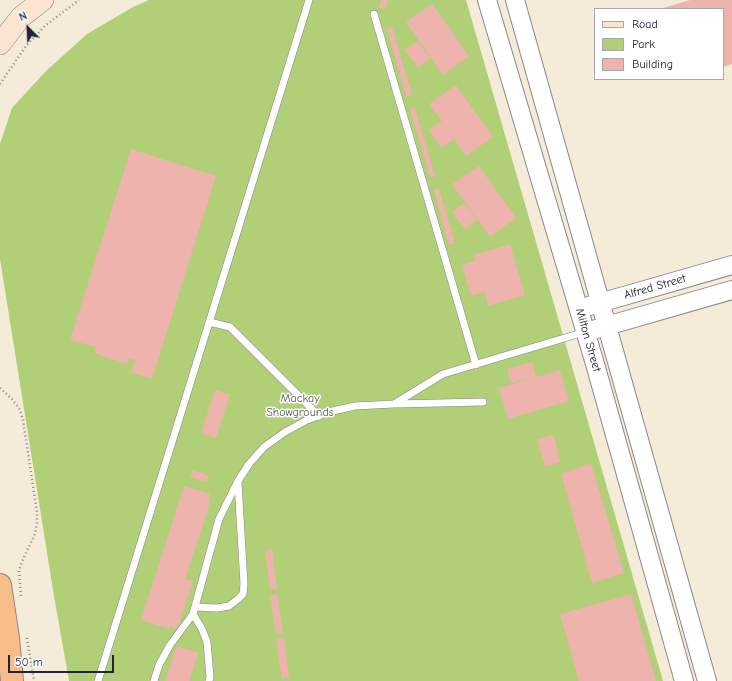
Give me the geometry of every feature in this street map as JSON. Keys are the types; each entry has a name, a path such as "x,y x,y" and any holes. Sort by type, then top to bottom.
{"highway":[{"path":"0,585 8,638 12,681"}],"main road":[{"path":"0,44 21,17 43,0"}],"street":[{"name":"Milton Street","path":"487,0 579,309 684,681"},
{"name":"Milton Street","path":"515,0 707,681"},
{"name":"Alfred Street","path":"579,309 732,265"},
{"name":"Alfred Street","path":"585,332 732,290"}],"lane":[{"path":"98,681 309,0"},
{"path":"374,14 476,364"},
{"path":"209,322 230,327 319,416"},
{"path":"394,404 443,374 585,332"},
{"path":"154,681 159,665 170,645 194,611 219,519 238,482 264,447 285,432 307,420 354,406 483,402"},
{"path":"194,611 229,606 243,594 244,584 238,482"},
{"path":"194,611 207,642 210,677 209,681"}],"path":[{"path":"0,84 26,46 46,25 79,0"},
{"path":"0,388 13,400 20,410 23,420 37,512 38,523 35,534 24,557 20,570 22,599"},
{"path":"27,636 34,681"}],"green space":[{"name":"Mackay Showgrounds","path":"149,0 466,0 663,681 69,681 0,259 0,144 12,108 46,71 87,34 133,7"}],"building":[{"path":"381,0 388,0 385,9 379,8"},
{"path":"690,0 732,0 732,64 724,67 724,8 663,8"},
{"path":"432,4 469,56 443,75 406,22"},
{"path":"392,27 412,95 406,96 387,28"},
{"path":"418,41 430,59 418,67 405,50"},
{"path":"456,85 493,137 466,156 454,139 441,148 429,130 442,121 429,104"},
{"path":"415,108 435,176 430,177 410,109"},
{"path":"131,149 216,176 152,379 131,372 135,360 129,358 127,364 94,353 96,347 70,340"},
{"path":"479,166 516,218 490,237 452,184"},
{"path":"439,189 455,243 449,245 434,190"},
{"path":"464,203 477,220 465,229 452,212"},
{"path":"510,244 525,295 488,306 484,292 471,296 462,265 475,261 474,255"},
{"path":"532,362 536,377 511,383 507,369"},
{"path":"560,370 569,401 508,419 499,388"},
{"path":"215,390 230,394 216,438 201,433"},
{"path":"554,435 560,462 545,467 537,439"},
{"path":"591,463 624,573 592,583 561,474"},
{"path":"193,470 209,476 207,482 190,477"},
{"path":"184,486 210,494 208,502 210,503 185,579 193,581 177,629 170,626 169,629 141,620"},
{"path":"272,549 277,589 270,590 265,550"},
{"path":"277,594 283,633 276,634 270,595"},
{"path":"631,594 656,681 579,681 560,614"},
{"path":"284,638 289,677 282,679 276,639"},
{"path":"177,646 198,653 189,681 165,681"}]}
